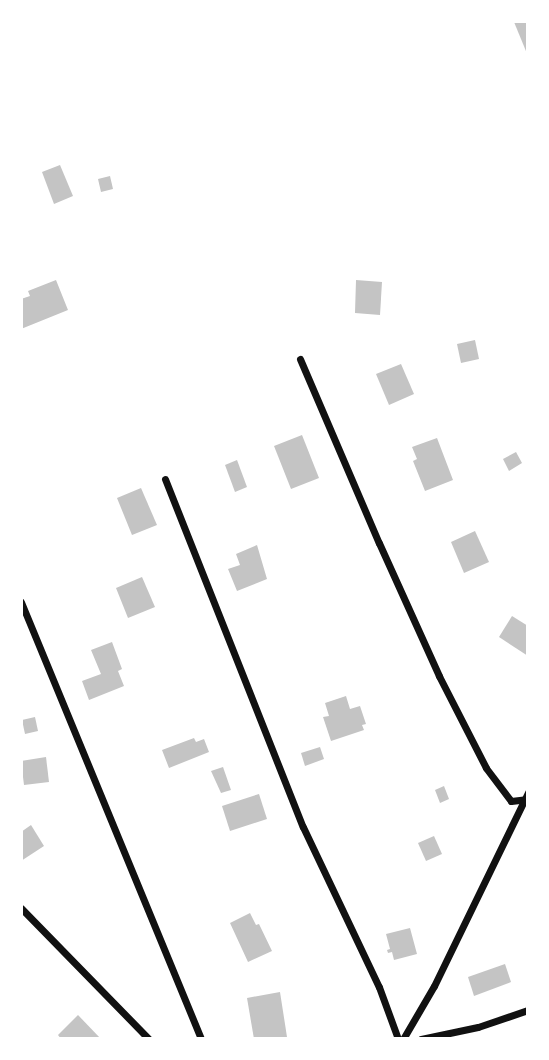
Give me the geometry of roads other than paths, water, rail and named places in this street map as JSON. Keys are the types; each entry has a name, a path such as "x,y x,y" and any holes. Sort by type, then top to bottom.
{"street":[{"path":"300,359 439,676 486,768 511,801 527,797"},
{"path":"165,479 303,827 401,1039"},
{"path":"21,602 201,1039"},
{"path":"401,1039 433,986 527,797"},
{"path":"21,908 149,1039"},
{"path":"421,1039 478,1027 528,1010"}]}
